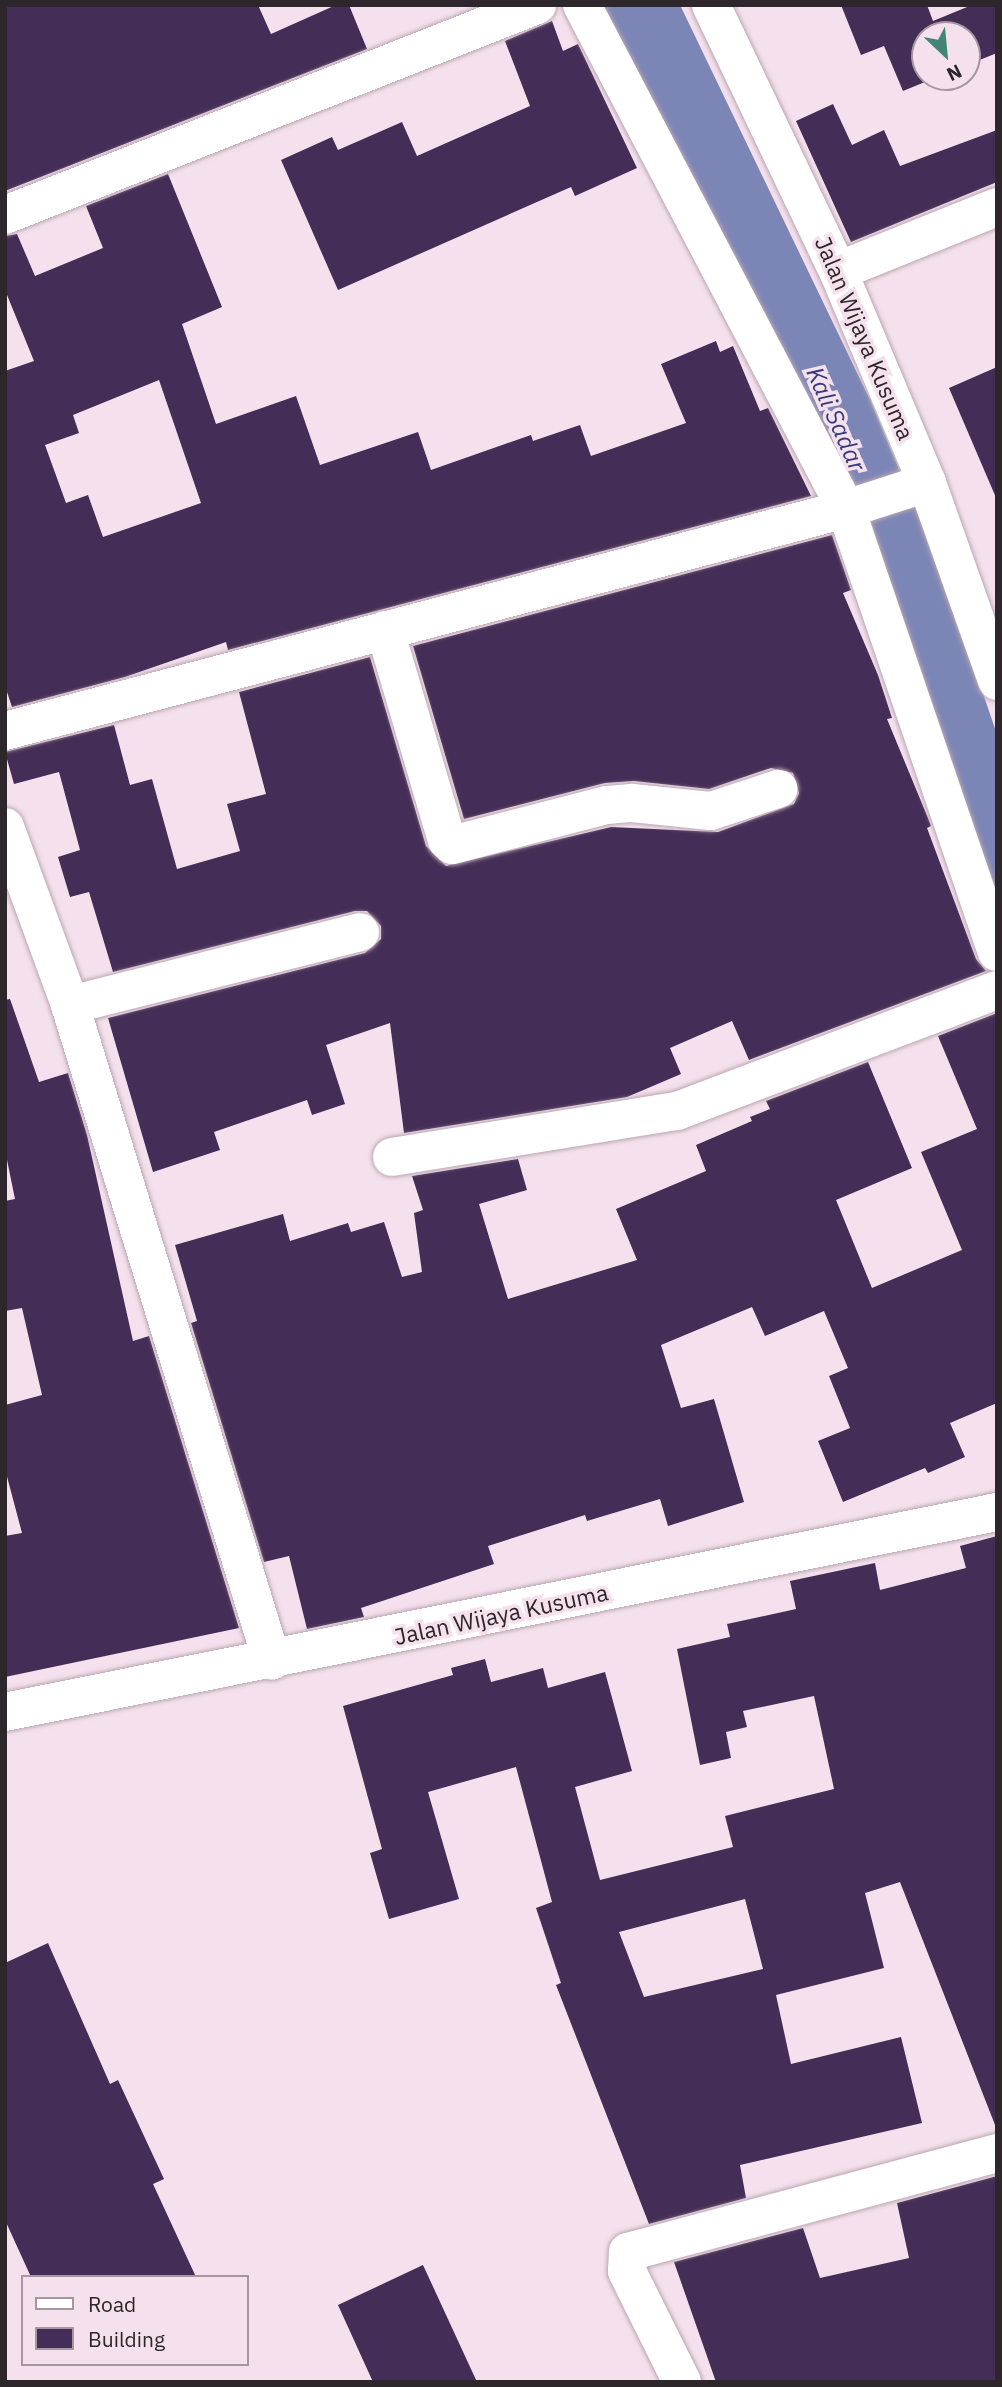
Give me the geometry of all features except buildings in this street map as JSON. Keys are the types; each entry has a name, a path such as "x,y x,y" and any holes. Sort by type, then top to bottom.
{"street":[{"path":"5,215 537,5"},
{"path":"582,5 851,507 997,952"},
{"name":"Jalan Wijaya Kusuma","path":"720,8 838,271 913,488 997,681"},
{"path":"838,271 997,207"},
{"path":"5,731 851,507 913,488"},
{"path":"385,630 447,840 452,845 607,806 632,803 711,811 778,789"},
{"path":"5,827 70,1005 272,1661"},
{"path":"70,1005 360,932"},
{"path":"392,1157 677,1111 997,990"},
{"name":"Jalan Wijaya Kusuma","path":"5,1712 272,1661 997,1511"},
{"path":"682,2382 627,2271 628,2252 997,2154"}],"waterway":[{"name":"Kali Sadar","path":"639,5 836,414 904,577 997,848"}]}
